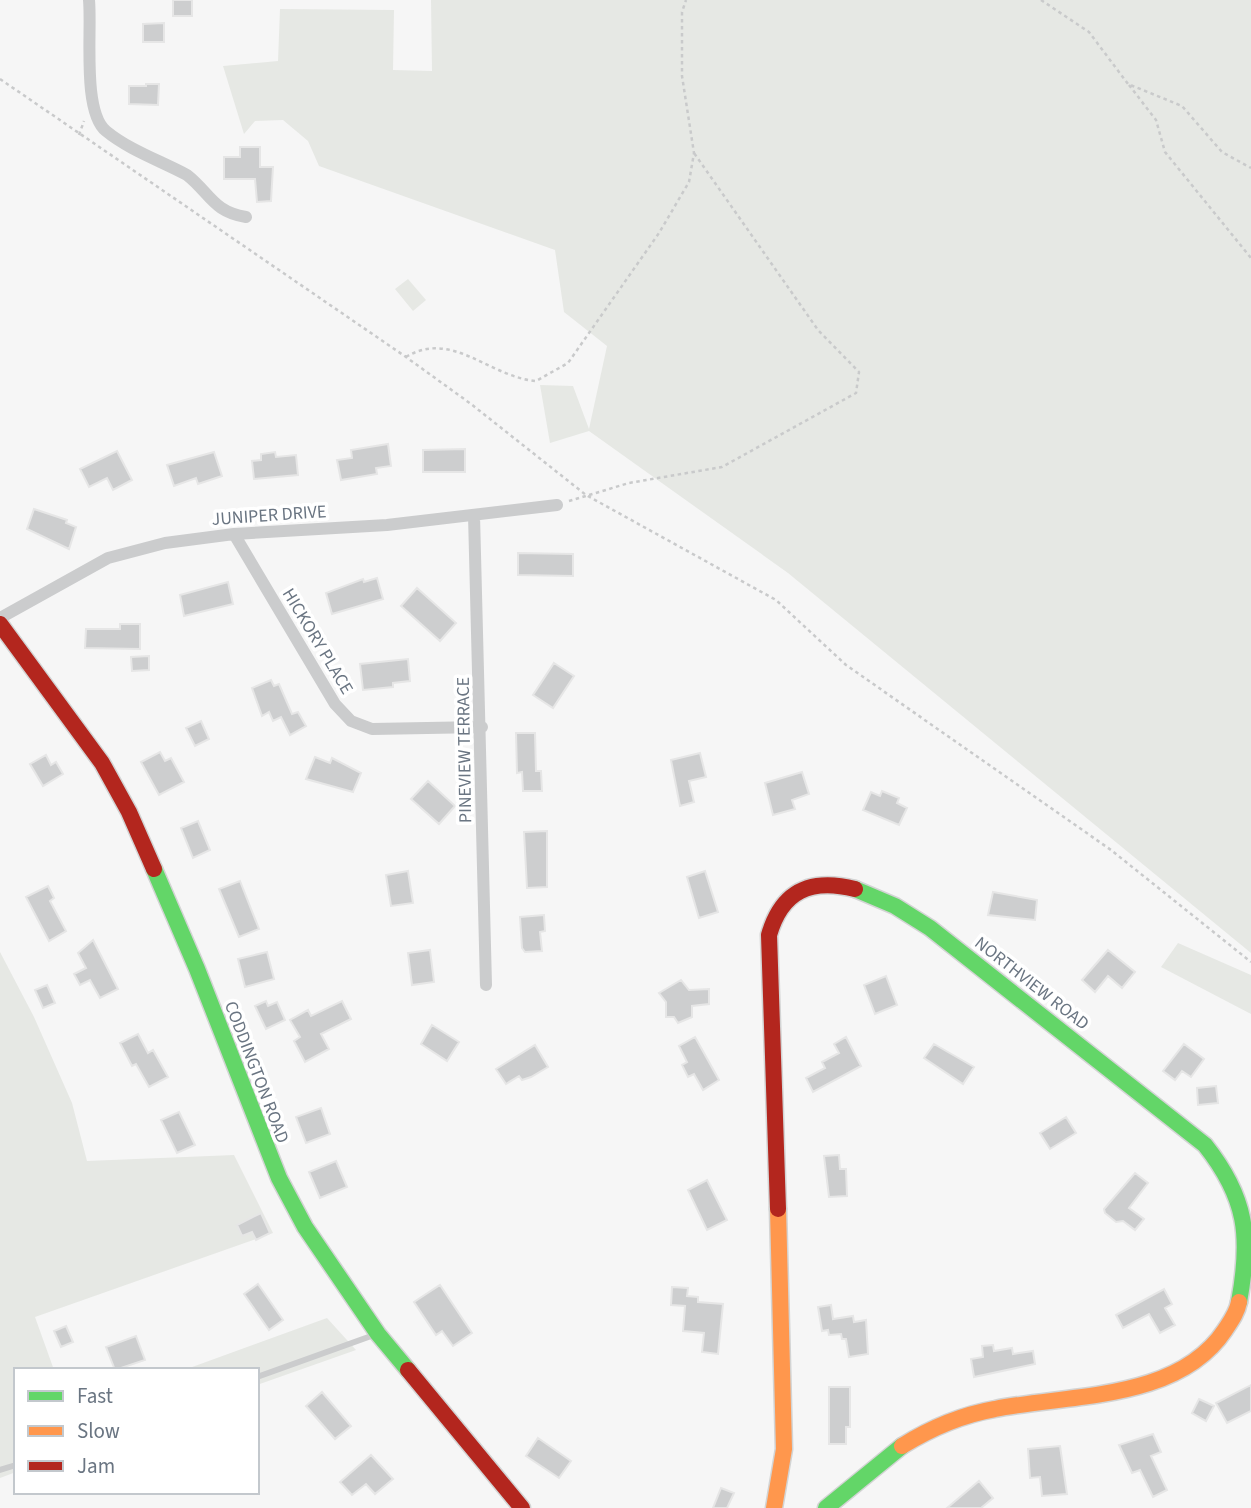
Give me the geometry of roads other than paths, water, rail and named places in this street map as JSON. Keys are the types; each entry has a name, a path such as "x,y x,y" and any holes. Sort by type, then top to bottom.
{"street":[{"path":"89,0 93,107 95,116 105,130 187,175 199,185 212,204 246,217"},
{"name":"JUNIPER DRIVE","path":"0,618 108,558 165,542 234,534 387,525 557,505"},
{"name":"PINEVIEW TERRACE","path":"474,515 482,727 486,985"},
{"name":"HICKORY PLACE","path":"234,534 335,704 351,721 383,730 482,727"},
{"name":"CODDINGTON ROAD","path":"0,624 102,763 129,812 197,968 243,1095 279,1178 305,1227 378,1334 522,1508"},
{"name":"NORTHVIEW ROAD","path":"774,1508 784,1449 784,1406 769,934 782,903 800,889 822,883 845,886 878,897 946,942 1192,1132 1224,1169 1242,1215 1247,1250 1244,1285 1234,1316 1212,1348 1192,1364 1155,1382 1121,1391 970,1413 907,1443 826,1508"}],"lane":[{"path":"259,1376 378,1334"}]}
